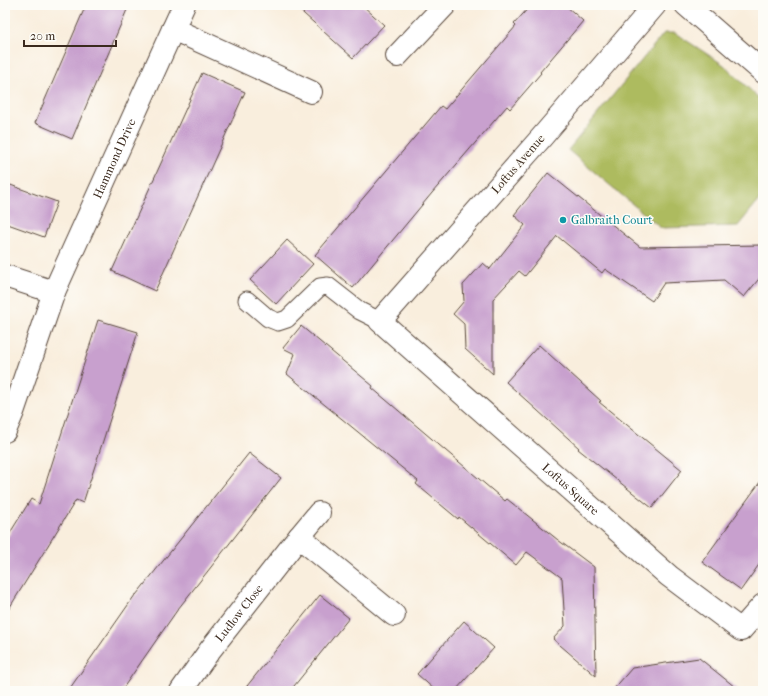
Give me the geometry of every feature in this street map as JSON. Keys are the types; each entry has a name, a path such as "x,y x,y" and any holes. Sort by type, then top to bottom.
{"street":[{"name":"Hammond Drive","path":"5,431 13,412 54,292 184,5"},
{"path":"397,56 445,5"},
{"name":"Loftus Avenue","path":"380,321 541,138 655,5"},
{"path":"686,5 763,72"},
{"path":"173,29 311,92"},
{"path":"5,276 54,292"},
{"name":"Loftus Square","path":"380,321 669,576 741,630 763,605"},
{"name":"Ludlow Close","path":"181,691 210,650 319,513"},
{"path":"299,537 394,615"}],"lane":[{"path":"247,300 268,318 278,322 287,319 320,287 328,286 360,310 380,321"}],"green space":[{"path":"664,33 675,33 724,65 763,102 763,195 738,226 661,228 568,150"}],"building":[{"path":"86,5 129,5 72,139 35,123"},
{"path":"294,5 362,5 384,25 353,58"},
{"path":"531,5 565,5 583,21 510,109 507,106 432,193 353,288 315,255 441,106 445,109 516,26 514,24"},
{"path":"202,73 245,92 155,291 112,271"},
{"path":"548,173 640,247 763,245 763,274 744,297 724,280 664,283 652,301 605,269 602,273 557,236 525,276 519,271 493,299 493,374 465,349 464,324 453,314 464,301 463,285 483,263 490,269 525,225 514,215"},
{"path":"5,183 57,202 44,237 5,223"},
{"path":"287,240 313,264 276,304 250,280"},
{"path":"98,320 138,332 83,503 76,500 5,615 5,541 31,499 39,504"},
{"path":"301,326 373,386 372,388 505,501 507,499 594,567 596,676 553,639 565,626 562,578 527,552 516,565 459,517 458,519 416,484 418,481 287,374 295,354 283,348"},
{"path":"539,345 601,401 599,402 682,470 652,508 578,449 579,448 506,382"},
{"path":"249,453 281,478 178,609 121,691 68,691 135,595"},
{"path":"763,478 763,559 741,590 702,562"},
{"path":"320,595 349,618 290,691 243,691"},
{"path":"464,621 494,648 455,691 436,691 417,674"},
{"path":"699,658 740,691 612,691 632,668"}],"place":[{"name":"Galbraith Court","path":"563,220"}]}
